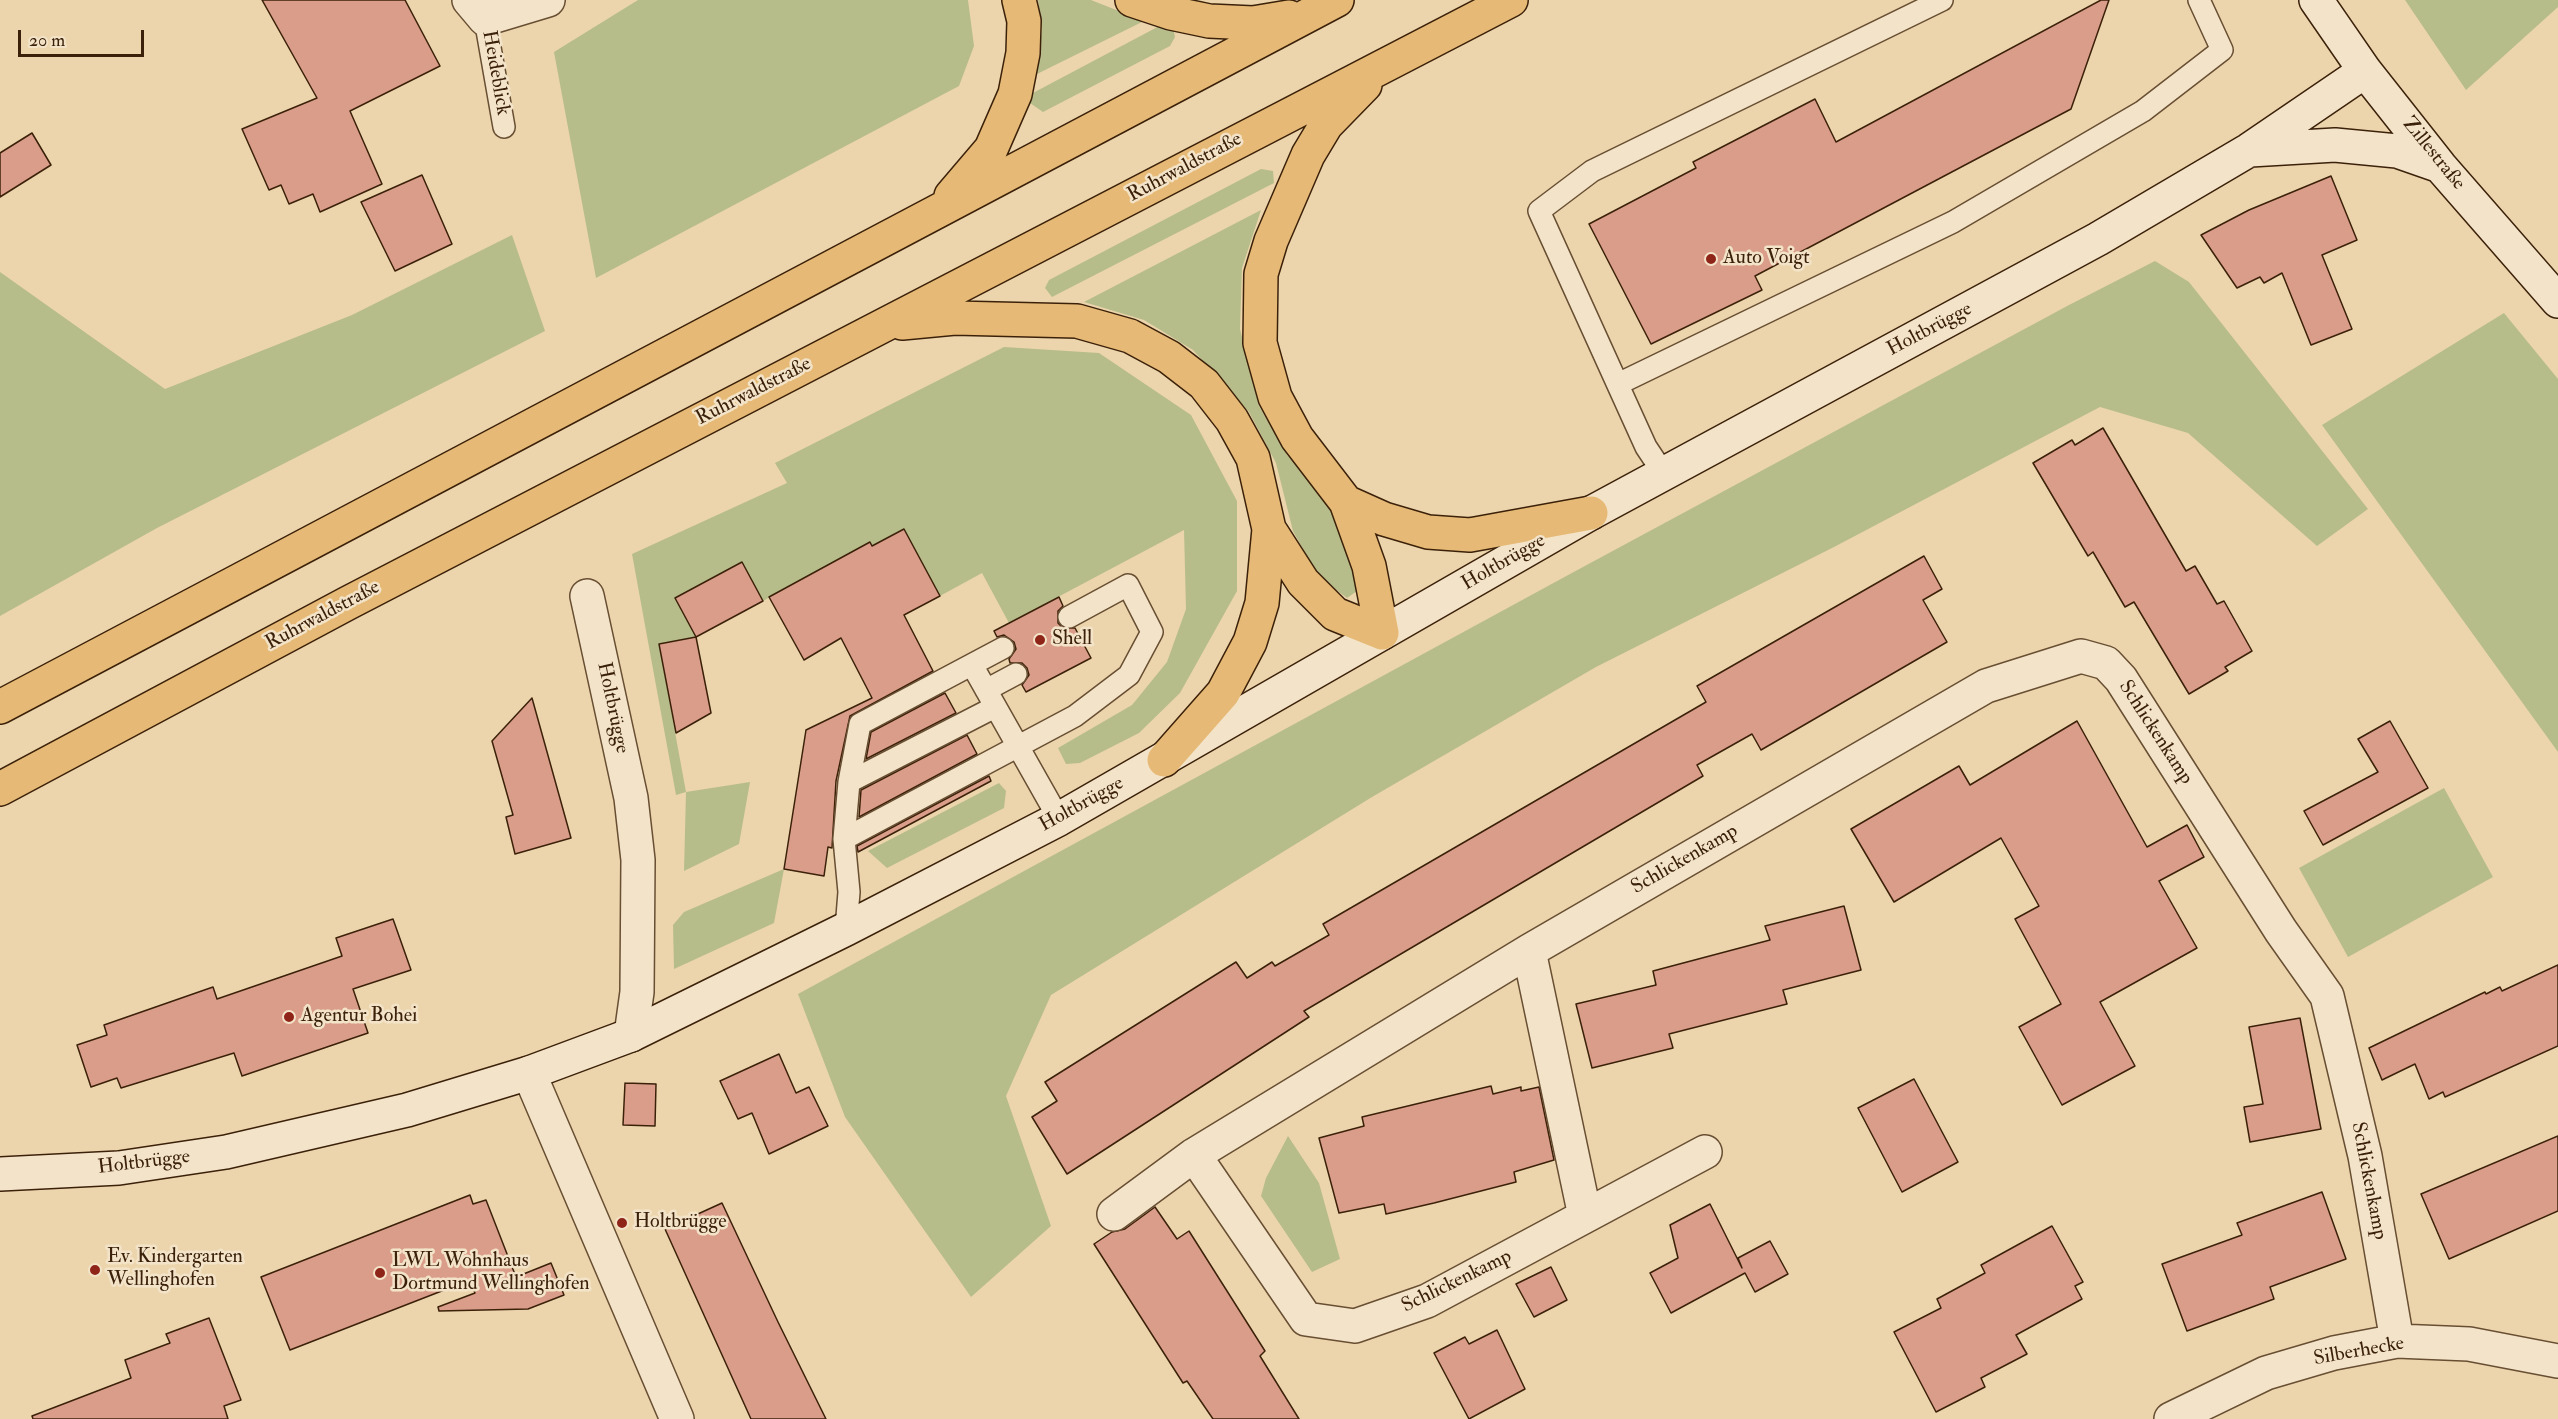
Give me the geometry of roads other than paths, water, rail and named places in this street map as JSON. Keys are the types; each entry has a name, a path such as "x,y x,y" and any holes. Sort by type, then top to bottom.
{"highway":[{"path":"932,216 967,180 991,149 1006,117 1019,78 1023,53 1024,21 1019,0"},
{"path":"1132,0 1171,13 1209,21 1253,23 1293,16 1331,3"},
{"name":"Ruhrwaldstraße","path":"0,789 348,603 1511,0"},
{"path":"0,707 1331,3"},
{"path":"1382,633 1369,566 1346,502 1296,438 1275,397 1260,343 1261,274 1284,208 1308,155 1326,125 1359,89 1406,53"},
{"path":"882,326 955,318 1032,318 1077,321 1130,336 1169,357 1204,384 1232,420 1253,458 1269,529 1262,603 1250,642 1223,693 1164,760"},
{"path":"1346,502 1384,519 1428,532 1470,535 1591,513"},
{"path":"1269,529 1303,582 1335,614 1382,633"}],"street":[{"name":"Heideblick","path":"477,9 548,0"},
{"name":"Zillestraße","path":"2316,0 2365,71 2440,166 2554,290"},
{"name":"Holtbrügge","path":"0,1174 119,1168 226,1152 407,1110 529,1073 630,1035 846,929 1059,819 1591,513 2098,239 2249,150 2365,71"},
{"path":"2249,150 2335,145 2397,151 2440,166"},
{"name":"Holtbrügge","path":"587,596 631,798 638,860 637,992 630,1035"},
{"name":"Schlickenkamp","path":"1114,1214 1194,1155 1529,951 1986,686 2081,656 2106,663 2121,679 2281,931 2327,996 2365,1156 2397,1341"},
{"path":"1529,951 1585,1216"},
{"path":"529,1073 677,1419"},
{"name":"Schlickenkamp","path":"1194,1155 1306,1319 1355,1326 1427,1301 1705,1152"},
{"name":"Silberhecke","path":"2171,1419 2266,1373 2334,1353 2397,1341 2469,1344 2558,1361"}],"lane":[{"path":"1664,474 1646,447 1539,211 1592,171 1942,0"},
{"path":"1618,384 1953,222 2143,111 2222,50 2199,0"},
{"name":"Heideblick","path":"477,9 504,128"},
{"path":"844,839 1075,716 1130,675 1152,632 1128,585 1069,617"},
{"path":"846,929 849,891 844,839 849,782 860,724 1003,648"},
{"path":"972,665 1059,819"},
{"path":"849,782 991,698 1016,674"}],"place":[{"name":"Auto Voigt","path":"1711,259"},
{"name":"Shell","path":"1040,640"},
{"name":"Agentur Bohei","path":"289,1017"},
{"name":"Holtbrügge","path":"622,1223"},
{"name":"Ev. Kindergarten Wellinghofen","path":"95,1270"},
{"name":"LWL Wohnhaus Dortmund Wellinghofen","path":"380,1273"}]}
